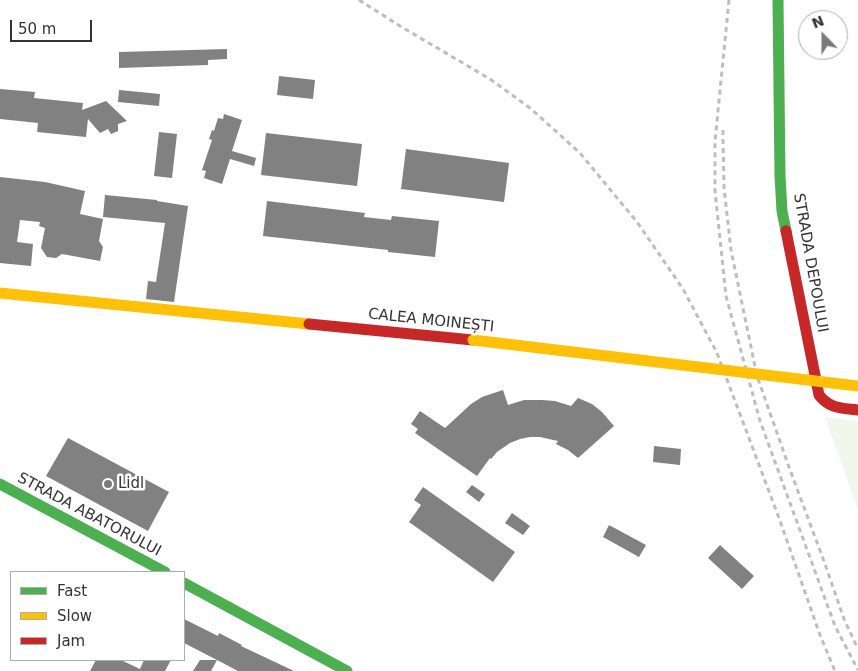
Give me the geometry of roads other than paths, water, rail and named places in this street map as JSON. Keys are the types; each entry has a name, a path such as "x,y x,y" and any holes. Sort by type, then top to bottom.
{"main road":[{"name":"STRADA DEPOULUI","path":"778,0 780,176 782,211 789,250 810,346 818,395 829,406 858,410"},
{"name":"CALEA MOINEȘTI","path":"0,293 473,340 858,386"},
{"name":"STRADA ABATORULUI","path":"0,484 163,571"},
{"path":"185,583 347,671"}],"railway":[{"path":"359,0 490,79 530,108 580,153 637,222 683,289 717,353 779,518 820,635 835,671"},
{"path":"729,0 715,141 715,191 726,296 760,421 835,626 858,670"},
{"path":"723,130 724,188 731,250 757,376 844,619 858,649"}],"place":[{"name":"Lidl","path":"108,484"}]}
